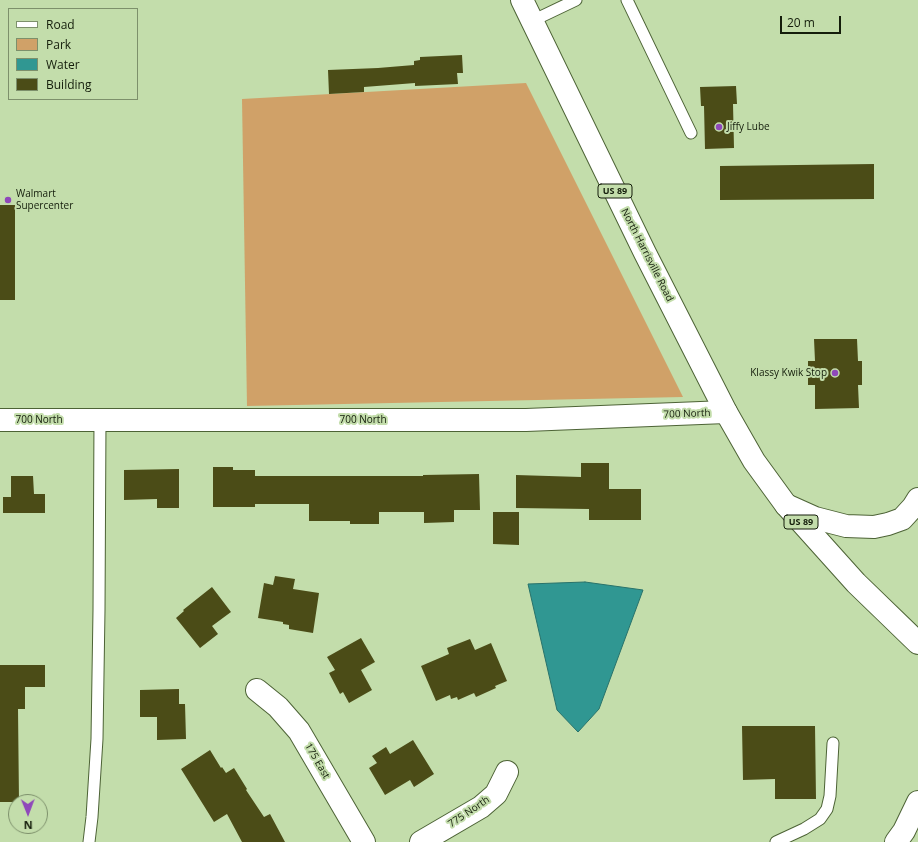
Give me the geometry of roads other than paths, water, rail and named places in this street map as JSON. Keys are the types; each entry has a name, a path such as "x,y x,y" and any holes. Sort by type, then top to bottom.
{"street":[{"name":"North Harrisville Road","path":"522,0 645,253 726,412"},
{"name":"700 North","path":"0,420 526,420 726,412"},
{"name":"US 89","path":"726,412 754,461 786,505 856,583 918,643"},
{"path":"786,505 815,518 846,526 874,527 902,519 918,499"},
{"name":"175 East","path":"257,690 278,707 299,731 364,842"},
{"name":"775 North","path":"422,842 481,807 496,794 508,772"},
{"path":"896,842 904,831 918,802"}],"lane":[{"path":"532,21 576,0"},
{"path":"627,0 690,134"},
{"path":"89,842 97,739 100,420"},
{"path":"776,842 804,829 820,819 827,810 830,796 833,743"}],"water":[{"path":"585,582 643,590 599,709 578,732 557,710 528,584"}],"place":[{"name":"Jiffy Lube","path":"719,127"},
{"name":"Walmart Supercenter","path":"8,200"},
{"name":"Klassy Kwik Stop","path":"835,373"}]}
